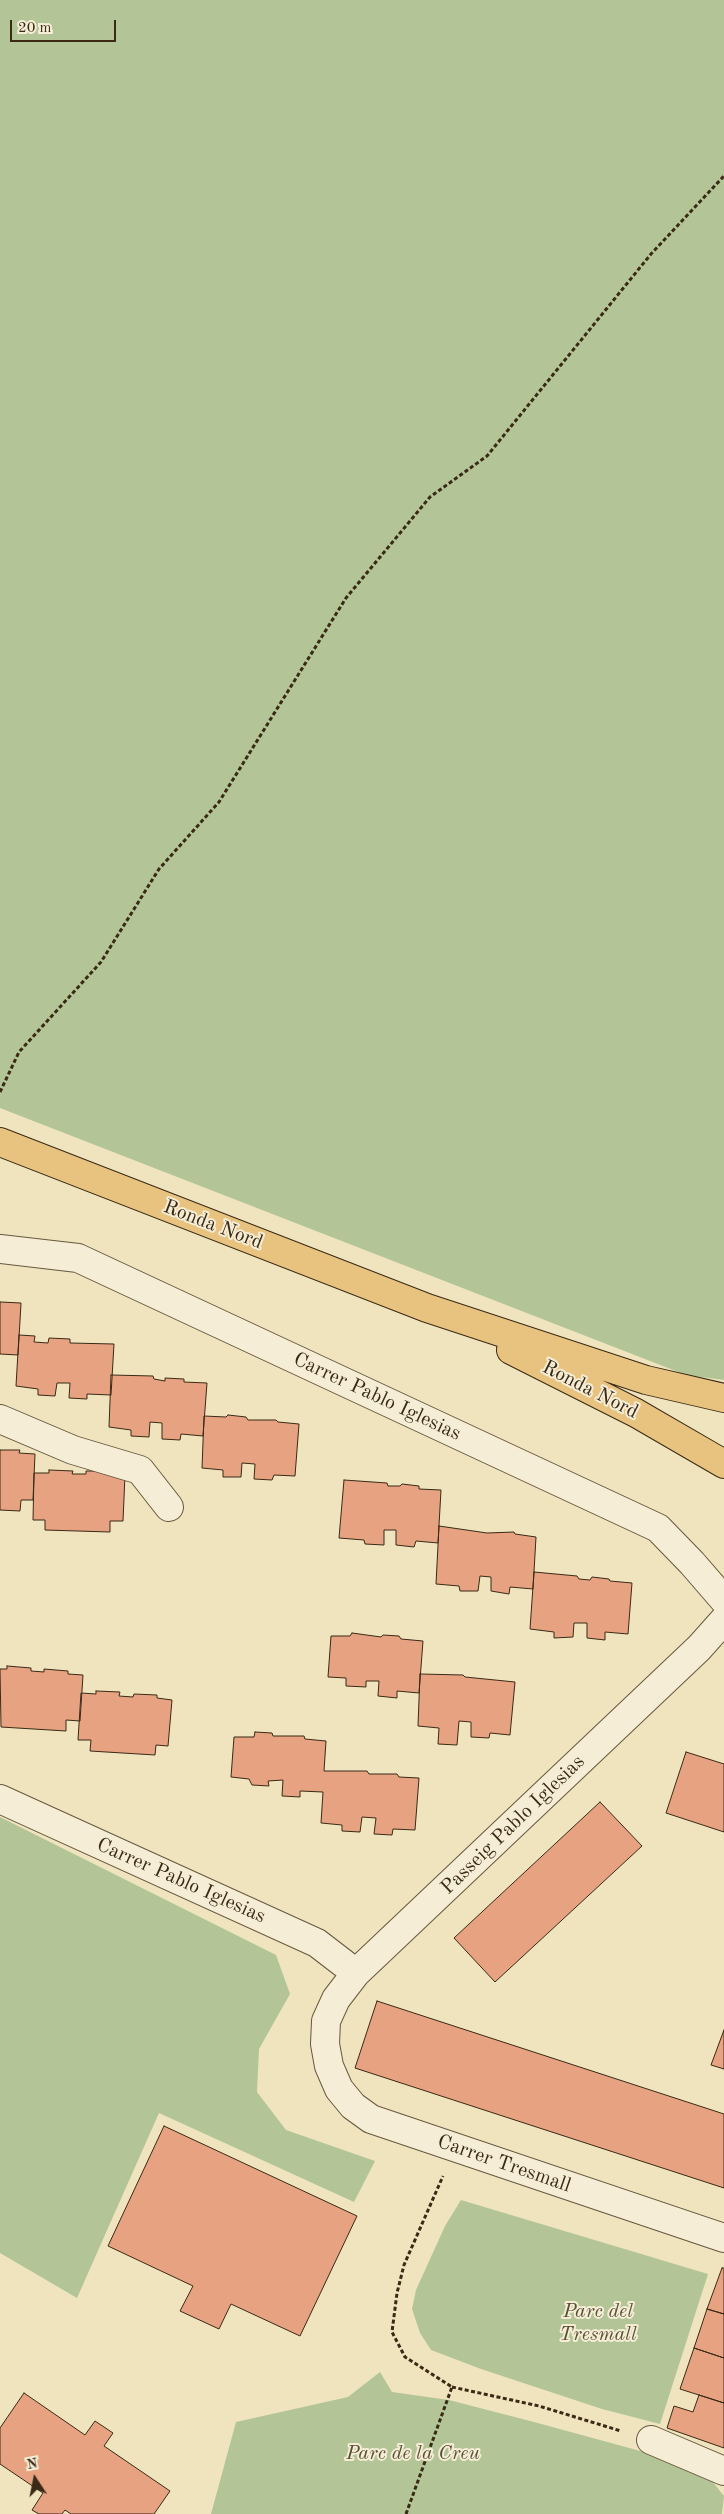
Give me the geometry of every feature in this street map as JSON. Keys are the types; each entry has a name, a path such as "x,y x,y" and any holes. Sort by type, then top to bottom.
{"main road":[{"name":"Ronda Nord","path":"0,1142 427,1308 646,1380 724,1398"},
{"name":"Ronda Nord","path":"427,1308 636,1413 724,1464"}],"street":[{"name":"Carrer Pablo Iglesias","path":"0,1249 78,1258 658,1528 724,1600"},
{"path":"0,1419 73,1450 140,1470 169,1507"},
{"name":"Passeig Pablo Iglesias","path":"325,2044 326,2021 336,1999 356,1974 699,1648 724,1620"},
{"name":"Carrer Pablo Iglesias","path":"0,1799 317,1942 356,1974"},
{"name":"Carrer Tresmall","path":"325,2044 328,2066 339,2089 353,2106 371,2119 724,2238"},
{"path":"651,2440 724,2471"}],"path":[{"path":"0,1092 18,1052 101,962 159,869 219,802 346,598 430,497 487,456 651,254 724,176"},
{"path":"456,2149 404,2266 397,2294 392,2332 405,2357 452,2387 538,2406 651,2440"},
{"path":"406,2514 452,2387"}],"green space":[{"path":"0,0 724,0 724,1380 686,1375 0,1108"},
{"path":"0,1817 276,1955 290,1994 259,2049 257,2092 286,2130 375,2161 354,2202 159,2113 77,2298 0,2253"},
{"name":"Parc del Tresmall","path":"461,2200 708,2274 660,2424 602,2409 481,2369 431,2350 420,2333 412,2309 416,2290 445,2226"},
{"name":"Parc de la Creu","path":"380,2372 392,2392 449,2400 534,2422 644,2452 708,2476 724,2496 722,2514 211,2514 236,2422 348,2397"}],"building":[{"path":"0,1302 21,1303 18,1355 0,1354"},
{"path":"19,1335 35,1336 34,1342 48,1343 49,1338 70,1339 70,1343 114,1344 111,1395 87,1394 87,1399 69,1398 70,1383 57,1383 55,1396 38,1395 38,1389 16,1386"},
{"path":"111,1375 153,1376 154,1379 165,1381 165,1378 184,1379 184,1382 207,1383 203,1436 181,1434 180,1440 162,1439 162,1423 150,1422 149,1437 131,1436 131,1430 109,1427"},
{"path":"228,1415 246,1417 248,1420 276,1420 278,1422 299,1424 295,1476 274,1475 272,1480 254,1479 255,1464 242,1463 241,1477 223,1477 223,1470 202,1468 204,1416 226,1417"},
{"path":"0,1450 20,1450 19,1453 35,1454 33,1500 21,1500 20,1511 0,1510"},
{"path":"49,1470 73,1471 72,1474 86,1474 86,1471 110,1471 125,1475 123,1521 110,1521 110,1532 45,1530 45,1520 33,1520 34,1473 49,1473"},
{"path":"344,1480 387,1483 388,1486 400,1486 402,1484 419,1486 419,1489 441,1490 438,1543 416,1541 414,1547 396,1545 396,1530 384,1530 384,1545 365,1544 364,1540 339,1538"},
{"path":"439,1526 487,1533 514,1532 515,1534 536,1537 533,1589 510,1587 509,1594 491,1591 491,1577 480,1576 478,1591 460,1591 459,1586 436,1584"},
{"path":"534,1572 577,1576 579,1579 590,1580 592,1577 632,1583 628,1634 605,1632 605,1640 587,1638 587,1623 574,1623 573,1637 554,1638 554,1632 530,1629"},
{"path":"352,1633 381,1637 383,1635 399,1636 401,1639 423,1641 419,1693 397,1691 397,1698 378,1696 379,1681 366,1681 366,1687 346,1686 346,1678 328,1677 331,1636 350,1636"},
{"path":"7,1666 31,1668 31,1671 44,1672 44,1669 68,1671 68,1674 83,1675 80,1721 66,1720 66,1731 1,1727 0,1669 7,1669"},
{"path":"420,1674 463,1675 465,1677 515,1682 510,1735 490,1733 489,1738 471,1737 471,1722 459,1721 457,1745 438,1744 439,1728 418,1726"},
{"path":"96,1691 120,1692 119,1696 133,1697 134,1694 157,1695 157,1698 172,1700 168,1746 156,1745 155,1755 90,1751 91,1740 78,1740 81,1693 96,1694"},
{"path":"255,1732 272,1733 273,1736 304,1736 305,1739 326,1741 324,1771 367,1771 369,1774 397,1774 399,1777 419,1778 415,1830 393,1829 392,1835 374,1834 376,1818 362,1817 360,1832 342,1831 342,1825 321,1823 323,1792 300,1791 300,1797 282,1796 283,1780 268,1781 269,1786 252,1785 249,1779 231,1777 234,1737 254,1737"},
{"path":"686,1752 724,1764 724,1832 666,1813"},
{"path":"600,1802 642,1846 495,1982 454,1938"},
{"path":"377,2001 724,2114 724,2188 355,2068"},
{"path":"724,2030 724,2069 711,2065"},
{"path":"164,2126 357,2216 300,2336 231,2304 219,2329 180,2311 193,2286 108,2246"},
{"path":"722,2268 724,2268 724,2314 707,2309"},
{"path":"707,2309 724,2314 724,2358 694,2348"},
{"path":"694,2348 724,2358 724,2403 680,2389"},
{"path":"24,2393 85,2435 95,2421 113,2433 104,2446 170,2491 154,2514 71,2514 65,2510 62,2514 39,2514 32,2510 43,2493 0,2464 0,2428"},
{"path":"699,2395 724,2403 724,2448 667,2428 674,2406 693,2412"}]}
